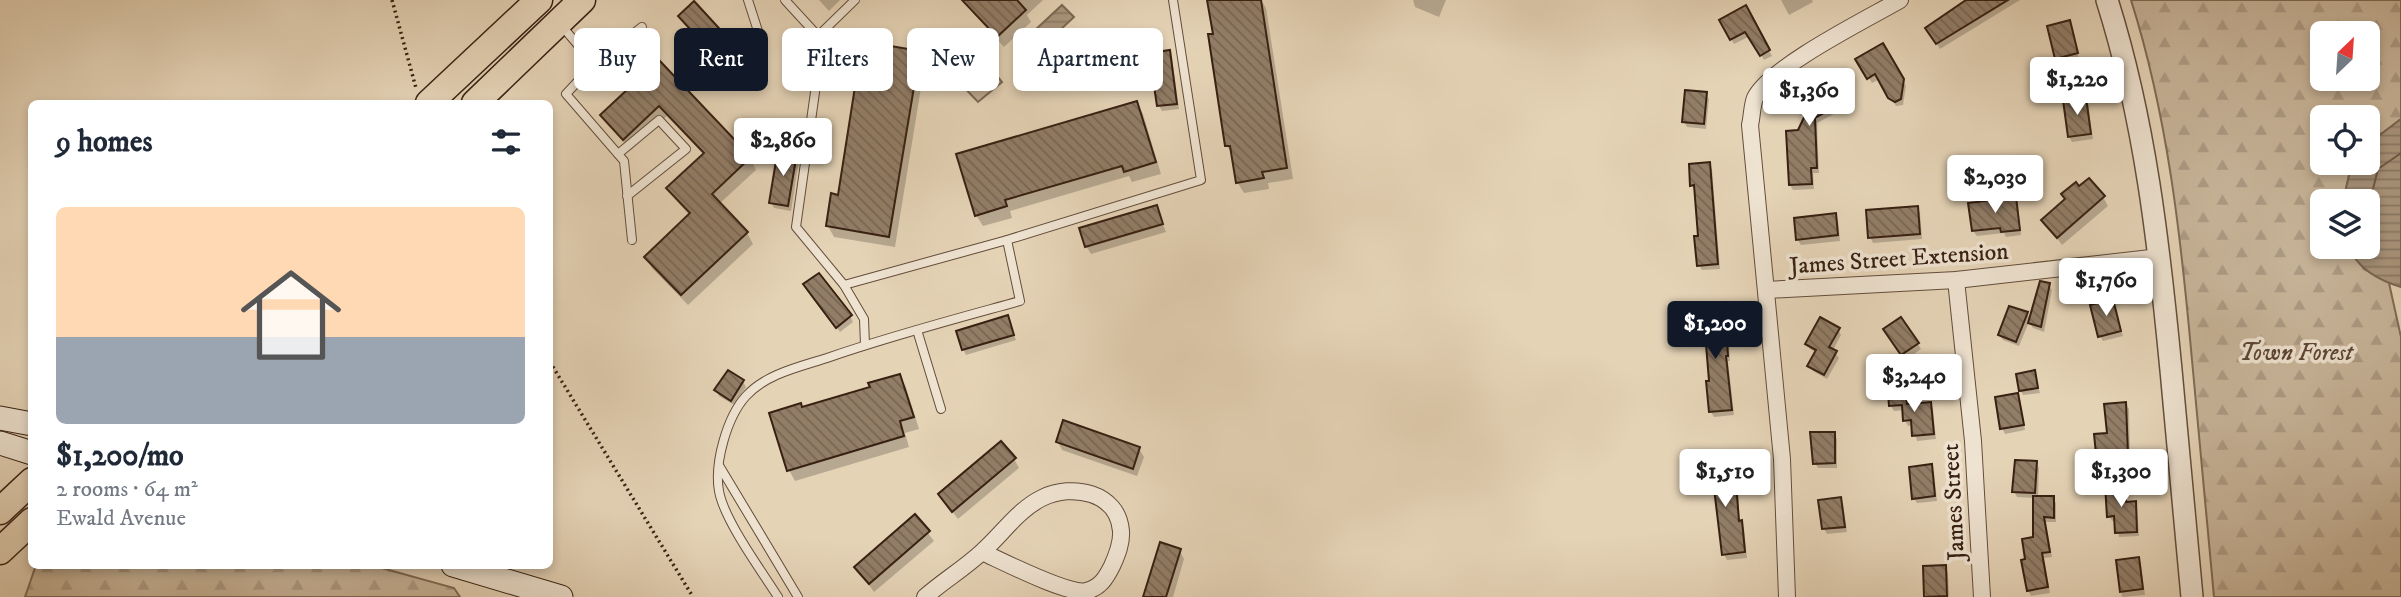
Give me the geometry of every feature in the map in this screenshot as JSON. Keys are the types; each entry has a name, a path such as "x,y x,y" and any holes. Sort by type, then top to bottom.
{"main road":[{"path":"423,97 539,0"},
{"path":"478,100 582,0"},
{"path":"0,418 28,423"},
{"path":"0,443 28,452"},
{"path":"0,511 28,485"},
{"path":"0,551 28,525"},
{"path":"466,569 561,597"}],"street":[{"path":"1787,597 1782,459 1750,125 1755,98 1773,76 1798,59 1900,0"},
{"path":"2107,0 2123,49 2139,119 2160,257 2192,597"},
{"name":"James Street Extension","path":"1766,290 1956,280 2160,257"},
{"name":"James Street","path":"1956,280 1973,441 1982,597"},
{"path":"925,597 982,552 1041,499 1064,490 1092,493 1111,505 1121,530 1119,551 1105,581 1085,592 1063,588 982,552"}],"lane":[{"path":"748,0 757,28"},
{"path":"785,0 811,28"},
{"path":"826,28 855,0"},
{"path":"844,285 1007,240 1201,180 1172,0"},
{"path":"559,22 574,40"},
{"path":"574,85 566,94 624,161 632,240"},
{"path":"815,91 796,226 844,285 864,319 865,345"},
{"path":"618,154 659,120 686,149 627,195"},
{"path":"778,597 724,509 718,489 725,433 746,396 773,376 865,345 1020,301 1007,240"},
{"path":"917,330 941,409"},
{"path":"720,467 798,597"}],"path":[{"path":"392,0 423,97"},
{"path":"553,367 693,597"}],"green space":[{"name":"Town Forest","path":"2131,0 2401,0 2401,119 2380,135 2380,105 2310,105 2310,175 2349,175 2346,189 2310,189 2310,259 2357,259 2364,269 2389,283 2401,337 2401,597 2214,597 2178,223 2155,88"},
{"path":"968,91 991,91 978,102"},
{"path":"35,569 385,569 454,588 460,597 25,597"}],"water":[{"path":"1062,5 1074,17 1062,28 1037,28"},
{"path":"2401,119 2401,287 2370,273 2355,259 2380,259 2380,189 2346,189 2349,175 2380,175 2380,135"}],"building":[{"path":"962,0 1017,0 1026,10 999,35 999,28 988,28"},
{"path":"1207,0 1261,0 1287,168 1262,172 1264,178 1236,183 1230,146 1225,146 1208,34 1213,34"},
{"path":"1966,0 2008,0 1936,44 1925,28"},
{"path":"694,1 719,28 689,28 678,16"},
{"path":"1746,5 1770,50 1760,56 1745,32 1730,40 1719,20"},
{"path":"2070,20 2078,53 2055,59 2047,26"},
{"path":"1883,43 1904,79 1901,99 1895,102 1888,98 1875,74 1867,79 1855,59"},
{"path":"893,46 907,49 907,91 913,91 889,237 826,226 831,193 838,195 854,91 893,91"},
{"path":"1170,50 1177,104 1157,106 1155,91 1163,91 1163,51"},
{"path":"660,61 674,76 674,91 688,91 751,157 712,194 748,232 681,295 644,257 690,213 666,188 704,153 659,106 623,140 600,115 626,91 660,91"},
{"path":"1826,71 1843,102 1815,118 1817,168 1811,168 1812,184 1789,185 1786,131 1798,130 1808,109 1798,86"},
{"path":"1685,90 1707,92 1704,124 1682,122"},
{"path":"2086,97 2091,134 2068,137 2063,100"},
{"path":"1137,101 1156,162 1124,172 1122,166 1005,200 1007,206 975,216 956,154"},
{"path":"778,149 797,153 788,206 769,203"},
{"path":"1710,162 1718,264 1697,266 1694,236 1698,236 1694,185 1690,186 1689,164"},
{"path":"2089,178 2105,196 2057,238 2041,220 2065,199 2061,194 2076,182 2079,186"},
{"path":"2016,197 2020,230 2001,232 2000,228 1972,231 1968,203"},
{"path":"1157,205 1163,224 1085,247 1079,228"},
{"path":"1918,206 1920,234 1868,238 1866,210"},
{"path":"1836,213 1838,235 1796,240 1794,218"},
{"path":"819,273 852,315 836,328 803,284"},
{"path":"2040,281 2050,283 2041,327 2028,323"},
{"path":"2113,299 2121,331 2098,337 2090,305"},
{"path":"2009,306 2028,312 2016,342 1998,335"},
{"path":"1710,309 1711,326 1726,325 1726,356 1732,410 1709,412 1705,332 1696,333 1695,324 1691,324 1690,310"},
{"path":"1008,315 1014,335 962,350 956,331"},
{"path":"1820,317 1840,328 1829,347 1837,351 1824,375 1807,366 1816,350 1805,344"},
{"path":"1901,317 1919,343 1901,355 1883,329"},
{"path":"728,370 744,380 731,401 714,390"},
{"path":"2035,370 2038,388 2019,391 2016,374"},
{"path":"900,374 914,417 900,421 904,436 787,471 769,413 801,403 802,407 870,387 868,383"},
{"path":"1905,391 1907,404 1931,402 1934,434 1912,436 1911,420 1903,421 1902,405 1889,406 1888,392"},
{"path":"2018,393 2024,425 2000,429 1995,397"},
{"path":"2126,402 2128,454 2096,454 2094,434 2107,433 2104,404"},
{"path":"1063,420 1140,447 1133,469 1056,442"},
{"path":"1810,432 1835,432 1835,463 1813,464"},
{"path":"1001,441 1016,458 952,512 938,494"},
{"path":"2015,460 2037,461 2035,493 2012,492"},
{"path":"1932,464 1935,496 1912,499 1909,467"},
{"path":"1735,470 1739,521 1742,520 1745,552 1722,555 1714,488 1697,490 1696,473"},
{"path":"2125,483 2126,502 2136,501 2137,532 2115,533 2114,516 2107,517 2105,484"},
{"path":"2033,496 2054,496 2054,518 2044,517 2050,552 2042,553 2048,587 2027,591 2021,560 2025,559 2022,539 2033,537"},
{"path":"1841,497 1845,527 1822,529 1818,500"},
{"path":"915,514 930,531 869,584 854,567"},
{"path":"1160,542 1181,549 1166,597 1143,597"},
{"path":"2139,557 2143,589 2120,592 2116,560"},
{"path":"1946,565 1947,596 1924,597 1923,566"}]}
